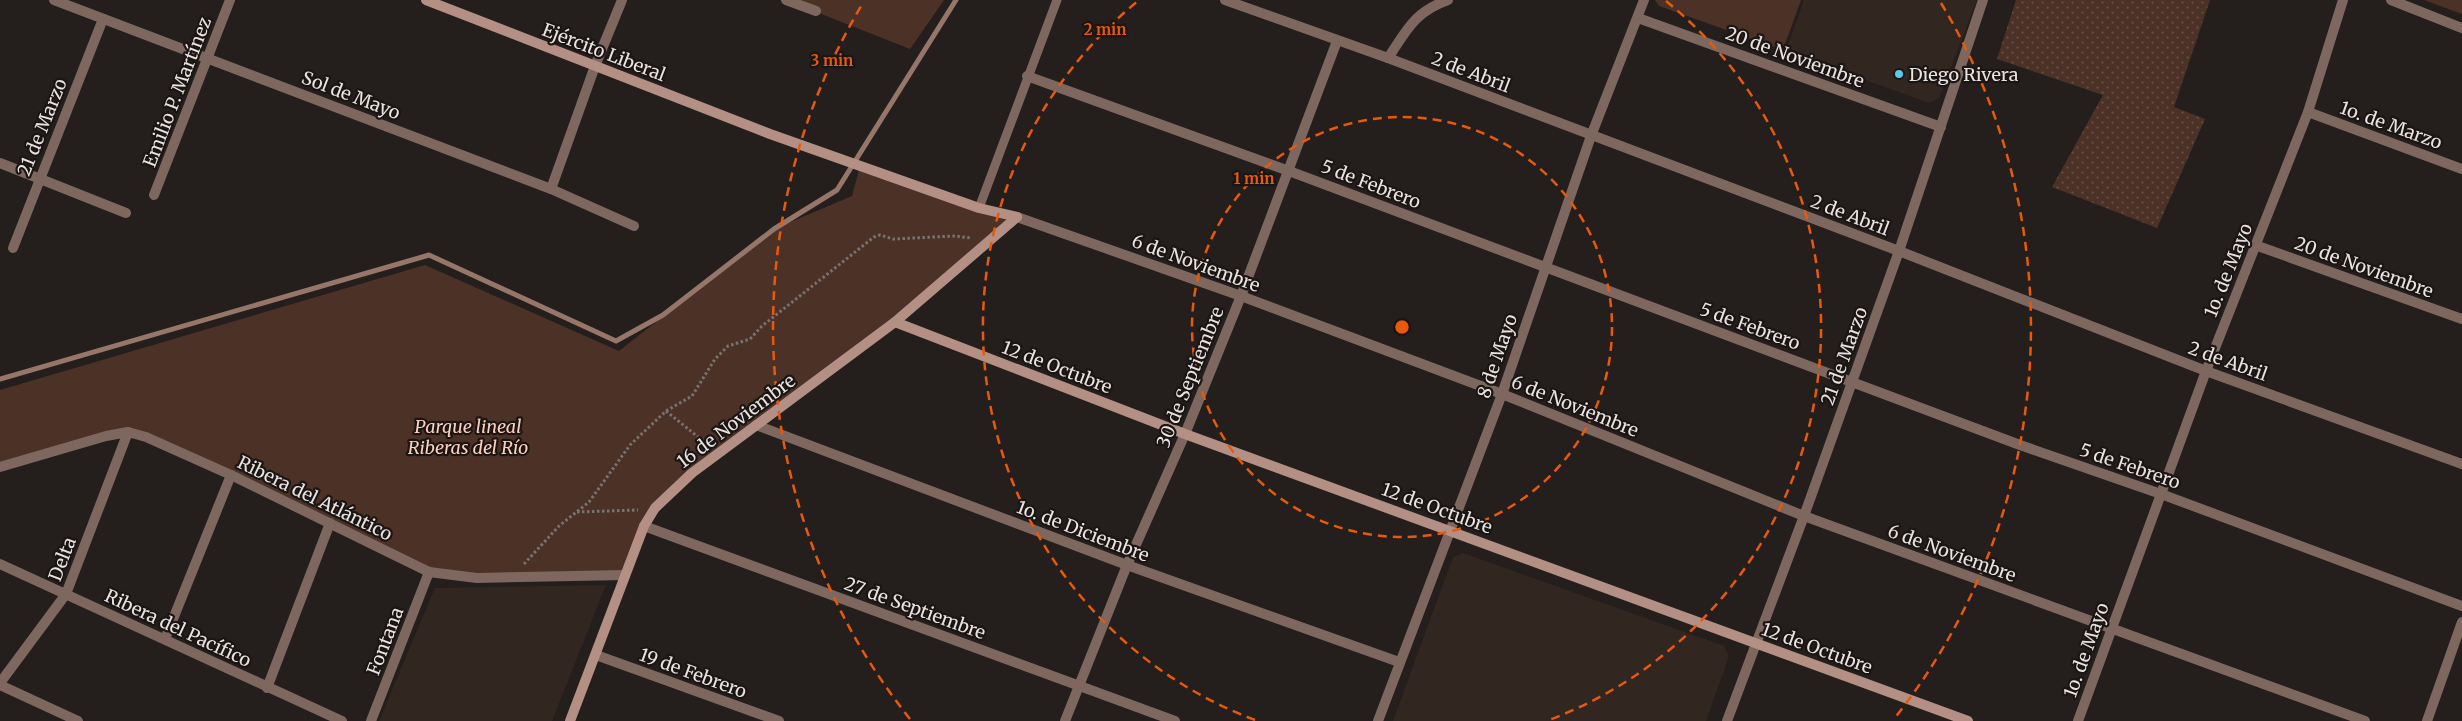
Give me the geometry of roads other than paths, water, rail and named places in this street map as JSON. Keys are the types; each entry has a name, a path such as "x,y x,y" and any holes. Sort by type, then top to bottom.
{"street":[{"name":"Sol de Mayo","path":"54,0 551,189 634,226"},
{"name":"Emilio P. Martínez","path":"154,195 230,0"},
{"name":"Ejército Liberal","path":"426,0 770,134"},
{"path":"551,189 595,66 622,0"},
{"path":"786,0 816,11"},
{"name":"2 de Abril","path":"1225,0 1388,58 1899,251 2206,370 2462,464"},
{"path":"1388,58 1410,24 1424,11 1448,0"},
{"name":"8 de Mayo","path":"1378,721 1502,394 1544,267 1591,136 1644,0"},
{"name":"21 de Marzo","path":"1727,721 1755,642 1804,516 1899,251 1984,0"},
{"name":"1o. de Mayo","path":"2078,721 2206,370 2308,112 2343,0"},
{"path":"2391,0 2462,28"},
{"name":"20 de Noviembre","path":"1638,18 1941,127"},
{"name":"21 de Marzo","path":"12,248 103,19"},
{"name":"30 de Septiembre","path":"1065,721 1127,566 1185,434 1241,296 1337,41"},
{"name":"5 de Febrero","path":"1027,76 1289,171 2020,445 2161,494 2462,606"},
{"name":"1o. de Marzo","path":"2308,112 2462,169"},
{"name":"6 de Noviembre","path":"770,134 979,208 1017,217 1241,296 1502,394 1804,516 2365,721"},
{"path":"0,163 126,213"},
{"name":"16 de Noviembre","path":"570,721 644,526 655,508 692,473 895,322 1017,217"},
{"name":"20 de Noviembre","path":"2255,245 2462,319"},
{"name":"12 de Octubre","path":"895,322 1185,434 1968,721"},
{"name":"1o. de Diciembre","path":"756,425 1127,566 1399,662"},
{"name":"Ribera del Atlántico","path":"0,467 106,436 128,432 146,437 231,475 429,572 477,578 625,575"},
{"name":"Delta","path":"0,684 66,594 128,432"},
{"path":"164,639 231,475"},
{"path":"267,688 330,524"},
{"name":"27 de Septiembre","path":"644,526 1175,721"},
{"name":"Ribera del Pacífico","path":"0,564 342,721"},
{"name":"Fontana","path":"371,721 429,572"},
{"path":"2427,721 2462,622"},
{"name":"19 de Febrero","path":"596,655 779,721"},
{"path":"0,684 78,721"}],"lane":[{"path":"979,208 1057,0"}],"waterway":[{"path":"0,379 429,255 616,341 663,315 774,229 837,190 956,0"}],"place":[{"name":"Diego Rivera","path":"1899,74"}],"park label":[{"name":"Parque lineal Riberas del Río","path":"468,436"}]}
